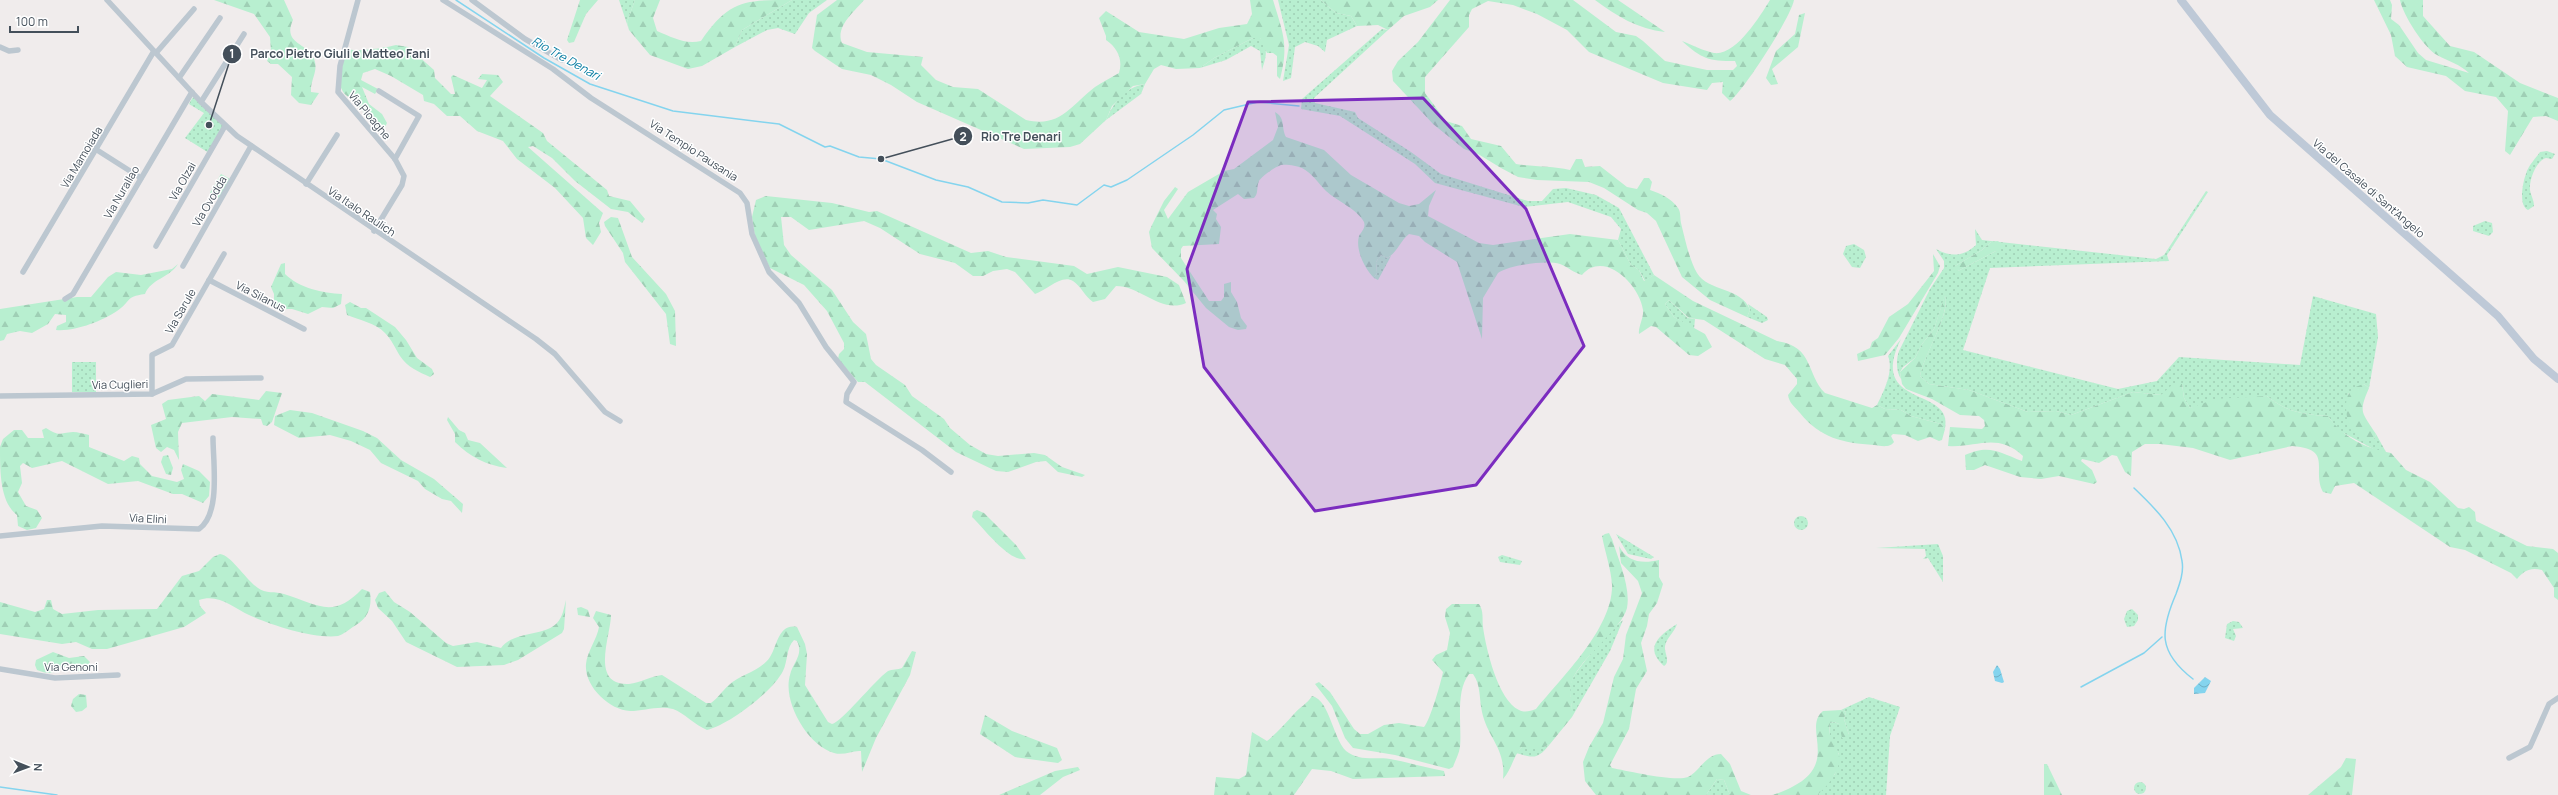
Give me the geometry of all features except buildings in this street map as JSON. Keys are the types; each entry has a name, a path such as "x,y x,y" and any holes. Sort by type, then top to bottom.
{"main road":[{"name":"Via del Casale di Sant'Angelo","path":"2181,0 2270,115 2498,316 2534,359 2558,379"}],"street":[{"name":"Via Italo Raulich","path":"107,0 201,102 226,126 251,146 374,231 536,339 554,354 605,412 620,421"},
{"name":"Via Ploaghe","path":"358,0 340,66 338,90 344,102 395,159 404,174 404,180 374,231"},
{"name":"Via Tempio Pausania","path":"443,0 553,69 592,98 740,193 747,202 752,234 769,272 799,303 826,347 854,382 847,394 846,402 922,450 950,472"},
{"path":"472,0 525,39 562,60"},
{"name":"Via Mamoiada","path":"23,272 155,52 194,9"},
{"path":"179,78 220,18"},
{"path":"201,102 244,34"},
{"path":"0,47 9,51 18,50"},
{"path":"379,91 419,116 395,159"},
{"name":"Via Nurallao","path":"65,299 72,295 192,92"},
{"name":"Via Olzai","path":"156,246 226,126"},
{"path":"306,184 337,135"},
{"name":"Via Ovodda","path":"184,266 251,146"},
{"path":"97,150 141,178"},
{"name":"Via Sarule","path":"152,394 152,355 172,346 224,254"},
{"name":"Via Silanus","path":"209,280 304,329"},
{"name":"Via Cuglieri","path":"0,396 152,394 186,379 261,378"},
{"name":"Via Elini","path":"0,536 102,526 198,530 207,520 213,504 213,438"},
{"name":"Via Genoni","path":"0,669 55,678 118,675"},
{"path":"2510,758 2530,747 2549,704 2558,698"}],"highlighted area":[{"path":"1423,98 1526,209 1584,346 1476,485 1315,511 1204,367 1187,269 1248,102"}],"green space":[{"path":"214,0 284,0 293,20 290,28 293,38 311,53 314,59 316,68 311,92 319,93 311,105 299,103 291,95 292,77 278,64 271,64 267,61 271,51 270,37 254,14"},
{"path":"580,0 598,0 586,14 574,42 569,43 567,40"},
{"path":"619,0 635,0 627,22 629,30"},
{"path":"635,0 660,0 653,18 657,31 679,40 695,42 701,41 720,17 739,5 749,2 792,0 742,30 735,47 702,66 688,69 650,55 629,30 627,22"},
{"path":"792,0 827,0 809,13 795,34 778,28 767,30 735,47 742,30"},
{"path":"837,0 864,0 843,26 841,31 842,43 867,52 923,57 921,65 936,80 953,87 978,89 1026,120 1038,122 1057,118 1095,87 1119,73 1120,59 1114,47 1106,40 1106,36 1099,18 1106,11 1139,32 1184,39 1219,28 1247,24 1252,14 1250,0 1273,0 1284,39 1283,67 1280,79 1277,76 1277,56 1273,53 1267,53 1260,38 1253,38 1214,58 1200,68 1176,69 1161,65 1154,69 1145,84 1133,86 1112,106 1106,120 1080,144 1070,147 1024,149 917,102 891,85 871,75 842,69 815,51 812,48 817,15"},
{"path":"1278,0 1321,0 1336,13 1351,16 1357,26 1327,40 1325,52 1318,46 1305,42 1295,47 1291,78 1283,81 1289,45"},
{"path":"1321,0 1438,0 1430,7 1404,16 1388,30 1378,25 1357,26 1351,16 1336,13"},
{"path":"1450,0 1573,0 1616,32 1636,36 1665,61 1707,70 1733,70 1737,66 1735,61 1706,58 1695,52 1682,41 1710,52 1722,52 1739,42 1754,25 1770,0 1794,0 1785,21 1756,69 1730,101 1722,93 1723,82 1712,83 1707,90 1663,83 1589,52 1567,30 1537,14 1513,5 1488,1 1472,9 1469,15 1469,27 1425,77 1425,93 1446,121 1462,126 1471,139 1501,146 1516,164 1570,170 1576,159 1582,159 1585,167 1600,166 1627,187 1637,189 1644,178 1649,178 1652,182 1650,190 1669,199 1679,210 1688,249 1697,273 1709,284 1740,297 1750,310 1747,317 1710,300 1682,277 1656,221 1647,213 1638,210 1604,188 1589,182 1537,180 1518,177 1478,154 1464,149 1433,124 1393,81 1392,71 1398,61 1418,42"},
{"path":"1595,0 1618,0 1665,32 1646,28 1628,21"},
{"path":"2374,0 2390,0 2392,5 2391,19 2399,25 2418,53 2426,60 2469,73 2454,63 2437,55 2426,46 2405,14 2400,0 2423,0 2423,16 2450,46 2474,52 2520,83 2558,98 2558,121 2546,116 2533,117 2510,155 2505,151 2508,111 2496,97 2465,91 2446,76 2407,67 2395,56 2391,35"},
{"path":"1805,13 1798,47 1772,69 1778,84 1771,85 1766,78 1776,51 1795,34 1799,15"},
{"path":"1382,29 1388,30 1314,98 1315,103 1355,112 1358,118 1411,152 1441,174 1528,201 1542,201 1553,189 1566,188 1596,195 1619,208 1654,275 1645,281 1639,270 1631,265 1618,240 1621,229 1611,217 1568,202 1524,207 1435,183 1415,164 1340,116 1301,109 1302,99"},
{"path":"1253,38 1260,38 1265,46 1266,53 1262,70 1260,51 1251,46 1226,60 1200,68 1214,58"},
{"path":"396,45 408,47 434,70 435,78 451,94 455,94 451,77 453,75 482,88 487,80 478,79 482,74 498,75 503,82 490,96 543,133 547,141 607,190 609,196 630,201 645,219 642,223 628,212 611,209 575,181 552,158 533,146 528,147 603,213 599,223 601,232 593,245 586,238 583,218 555,188 517,159 503,141 477,131 460,116 447,116 434,104 424,101 423,95 391,76 375,69 363,73 361,80 378,89 375,94 362,87 369,104 382,114 387,123 384,129 380,130 376,124 369,120 354,99 347,96 343,91 340,85 340,70 347,49 371,49"},
{"path":"1145,84 1141,94 1106,120 1116,102 1126,92 1131,88"},
{"path":"193,97 224,126 209,153 185,138 204,113 189,104"},
{"path":"1275,112 1281,117 1286,137 1324,150 1351,175 1399,203 1409,206 1419,204 1436,190 1429,206 1428,216 1479,243 1493,245 1570,234 1618,240 1631,265 1639,270 1644,281 1654,275 1693,301 1797,349 1808,362 1819,386 1825,393 1872,408 1877,405 1885,409 1901,410 1911,416 1941,424 1945,429 1942,440 1939,441 1930,437 1918,441 1905,435 1893,434 1891,436 1894,442 1888,446 1882,446 1842,441 1824,434 1792,405 1788,395 1797,384 1797,379 1785,365 1765,359 1704,320 1689,318 1669,300 1665,304 1674,317 1705,334 1712,347 1698,356 1689,355 1656,327 1651,326 1639,334 1643,313 1640,300 1628,281 1620,273 1610,268 1600,266 1591,268 1582,275 1560,264 1537,263 1511,268 1498,273 1483,298 1482,339 1457,262 1425,242 1419,236 1409,234 1390,256 1387,258 1381,255 1376,262 1377,273 1374,278 1367,270 1358,247 1359,236 1364,228 1364,222 1361,217 1326,191 1306,170 1292,165 1281,165 1263,177 1259,181 1254,198 1244,199 1238,194 1213,210 1217,214 1216,219 1221,227 1219,244 1183,246 1181,249 1181,258 1209,301 1221,301 1224,297 1224,284 1231,282 1231,292 1237,302 1241,318 1247,326 1246,329 1238,330 1229,327 1206,308 1184,281 1152,248 1149,232 1164,201 1175,187 1178,189 1164,210 1168,219 1188,192 1224,171 1234,169 1273,140 1278,127"},
{"path":"2547,151 2555,154 2552,159 2546,158 2542,160 2534,171 2530,190 2534,206 2528,210 2525,208 2522,199 2525,177 2530,165 2540,152"},
{"path":"221,174 230,179 219,198 210,193"},
{"path":"2206,191 2208,192 2167,255 2169,261 1990,268 1963,350 2118,389 2157,381 2179,357 2300,365 2313,296 2376,314 2378,337 2369,388 2364,384 2348,394 2374,439 2376,434 2386,452 2379,452 2338,430 2328,416 2296,412 2281,406 2267,396 2190,408 2184,398 2182,384 2161,395 2133,392 2071,415 2056,411 2028,412 1969,390 1929,384 1920,376 1941,324 1946,304 1945,296 1934,329 1922,344 1915,358 1903,367 1900,372 1901,379 1899,376 1897,358 1899,351 1930,289 1944,268 1944,261 1936,249 1941,252 1952,254 1962,254 1966,252 1976,245 1975,229 1982,240 2156,259 2164,255","holes":["1991,242 1996,251 1958,271 1955,266 1982,250"]},
{"path":"766,196 832,203 869,212 877,211 971,253 988,251 1006,257 1074,266 1087,274 1118,267 1167,277 1179,285 1186,303 1168,305 1134,290 1116,286 1105,299 1093,302 1076,283 1068,279 1059,281 1035,294 1015,272 1007,269 993,271 983,276 973,276 955,263 920,254 880,228 864,221 809,230 791,217 781,217 784,245 791,255 832,290 853,322 866,334 871,359 876,365 905,385 912,396 944,419 950,428 970,445 986,454 998,456 1034,453 1045,455 1062,467 1085,475 1082,477 1058,472 1046,461 1036,462 1008,472 996,471 956,452 865,382 858,382 838,359 839,354 844,349 844,343 827,311 804,285 770,268 755,237 752,217 756,200"},
{"path":"611,217 618,218 632,257 666,294 675,311 676,346 670,344 666,314 625,262 623,253 605,226 604,222"},
{"path":"2485,221 2492,223 2493,232 2489,236 2473,231 2473,226"},
{"path":"1998,241 2001,244 1996,251 1958,271 1953,269 1955,266 1982,250 1991,242"},
{"path":"1854,244 1864,250 1866,257 1860,268 1852,267 1843,254 1846,246"},
{"path":"1933,254 1940,266 1938,273 1899,338 1885,355 1858,361 1857,354 1870,348 1872,342 1878,338 1889,317 1908,304 1934,271"},
{"path":"1381,255 1387,258 1391,256 1378,280 1374,278 1377,273 1376,262"},
{"path":"285,263 285,274 291,279 312,289 342,294 341,304 333,308 322,307 308,314 292,309 279,309 274,305 274,294 271,287 281,264"},
{"path":"178,264 174,269 151,285 145,294 131,298 122,308 96,322 79,328 56,330 57,326 66,322 66,315 55,314 48,324 32,333 20,331 7,334 4,340 0,341 0,309 77,297 91,297 108,277 116,272 141,275 172,269"},
{"path":"1945,295 1946,303 1941,324 1920,376 1929,384 1969,390 2028,412 2056,411 2071,415 2133,392 2161,395 2174,383 2182,384 2184,398 2190,408 2215,399 2267,396 2281,406 2296,412 2328,416 2334,424 2356,441 2391,453 2406,470 2430,482 2458,508 2464,509 2469,507 2475,512 2476,521 2527,546 2553,549 2558,553 2558,600 2554,597 2554,588 2542,570 2528,570 2522,573 2517,579 2511,573 2465,550 2450,547 2354,483 2335,486 2331,494 2323,492 2320,484 2319,462 2317,456 2313,451 2305,448 2292,446 2230,460 2193,448 2160,444 2145,444 2132,452 2131,476 2125,472 2117,456 2112,455 2099,463 2082,459 2081,461 2092,470 2097,482 2094,484 2059,476 2041,479 2020,477 1985,465 1974,470 1966,470 1965,455 1981,450 1994,450 2022,461 2023,456 2014,449 1995,443 1948,446 1950,427 1982,429 1985,426 1984,420 1979,416 1960,415 1932,399 1906,389 1902,384 1900,372 1915,358 1922,344 1934,329"},
{"path":"1669,300 1688,318 1695,319 1694,329 1674,317 1665,304"},
{"path":"350,302 361,308 366,308 395,327 406,340 417,358 432,369 434,374 430,377 414,369 403,360 390,338 385,333 372,324 347,315 345,305"},
{"path":"1748,304 1767,317 1768,320 1762,323 1747,317 1750,310"},
{"path":"1901,339 1893,361 1895,377 1902,387 1937,407 1945,416 1945,429 1941,424 1911,416 1901,410 1885,409 1877,405 1889,374 1890,362 1888,356"},
{"path":"72,362 96,362 96,392 72,392"},
{"path":"2364,384 2369,388 2363,403 2363,412 2376,434 2374,439 2365,440 2349,428 2346,407 2346,401 2351,391"},
{"path":"266,391 282,393 272,422 267,426 263,425 261,419 232,417 182,423 178,432 179,460 174,450 167,447 161,452 156,448 151,425 166,419 162,404 168,400 199,396 205,401 212,394 259,400"},
{"path":"290,410 312,413 363,431 377,438 401,460 434,479 463,504 462,513 451,501 442,499 425,489 418,481 381,463 370,450 351,441 330,435 299,438 274,425 275,416"},
{"path":"448,417 459,430 465,433 468,440 480,443 507,468 492,465 479,460 466,452 455,442 455,434 447,420"},
{"path":"46,428 60,434 75,432 89,435 89,447 124,461 132,456 139,458 140,464 152,476 177,482 184,479 181,470 183,464 199,471 210,482 209,496 203,503 182,494 173,494 138,481 108,484 62,461 32,468 23,463 20,466 22,483 18,492 26,506 37,510 42,518 36,528 27,530 18,526 17,515 11,509 4,494 0,466 0,447 3,439 14,430 22,430 28,438 44,438 42,430"},
{"path":"168,455 173,468 171,475 166,474 161,462 163,456"},
{"path":"977,510 984,513 1016,545 1026,559 1019,559 1012,556 997,543 972,517 973,512"},
{"path":"1801,516 1806,518 1808,523 1806,528 1801,530 1796,528 1794,523 1796,518"},
{"path":"1609,533 1612,539 1626,582 1628,600 1627,608 1617,625 1576,672 1570,690 1572,717 1550,744 1544,747 1522,747 1516,754 1503,779 1502,759 1488,730 1482,712 1476,678 1473,674 1469,674 1462,690 1460,709 1460,747 1453,767 1449,769 1395,755 1353,748 1345,738 1332,706 1315,684 1319,682 1330,692 1354,729 1360,734 1368,734 1384,725 1399,723 1424,727 1432,710 1443,672 1432,660 1436,655 1447,650 1450,633 1445,617 1446,609 1452,604 1479,604 1482,612 1483,627 1490,660 1499,685 1505,696 1519,710 1525,712 1536,709 1584,651 1604,618 1610,601 1612,585 1602,536"},
{"path":"1616,534 1654,557 1651,559 1628,554"},
{"path":"1938,544 1943,556 1943,582 1928,558 1923,559 1926,556 1925,549 1876,548"},
{"path":"1619,546 1626,556 1631,559 1641,562 1659,560 1659,577 1663,584 1657,603 1649,614 1647,626 1641,643 1647,671 1636,689 1629,729 1610,765 1612,768 1662,777 1682,778 1688,777 1711,757 1721,754 1730,764 1741,791 1751,795 1730,795 1724,780 1717,779 1706,795 1596,795 1585,781 1583,762 1589,747 1603,723 1614,677 1623,659 1626,635 1642,593 1638,581 1621,563"},
{"path":"220,554 224,555 234,563 253,584 261,590 281,593 324,607 333,607 351,599 362,589 370,592 369,611 360,622 345,633 338,636 328,636 305,633 280,627 249,615 226,602 213,598 206,598 199,600 200,606 206,613 184,627 107,649 92,649 76,642 62,644 0,634 0,602 35,612 44,609 47,600 51,600 53,609 62,614 98,610 157,609 182,576 199,571 213,557"},
{"path":"1502,555 1522,561 1520,565 1500,562 1498,557"},
{"path":"385,591 394,602 410,612 446,643 453,646 477,642 501,648 514,638 545,630 557,623 561,618 566,600 564,629 562,633 518,660 504,665 457,667 406,642 392,621 378,608 375,600 379,593"},
{"path":"581,607 588,610 590,617 578,615 577,608"},
{"path":"2132,609 2138,615 2138,620 2134,626 2127,627 2124,619 2127,611"},
{"path":"596,611 611,615 605,658 609,677 617,682 629,684 662,675 706,703 711,703 734,681 766,662 782,632 791,627 797,627 805,644 807,654 805,685 828,722 832,724 837,722 882,676 888,671 902,668 912,651 916,652 910,675 876,738 862,772 861,751 838,754 824,749 815,742 799,722 790,698 789,686 791,670 799,654 799,646 797,641 794,640 791,643 783,671 770,688 750,706 738,714 716,727 707,730 673,709 651,708 635,711 622,710 606,701 599,695 589,680 586,672 588,655 599,627 593,618"},
{"path":"1623,620 1610,651 1572,717 1570,689 1575,674 1595,648"},
{"path":"2233,621 2239,622 2243,628 2233,629 2236,636 2234,641 2225,638 2227,624"},
{"path":"1677,624 1665,646 1667,662 1664,666 1658,660 1654,648 1659,638"},
{"path":"53,652 69,658 84,656 90,662 84,670 74,672 67,665 50,673 37,670 35,665 36,660"},
{"path":"79,694 86,695 87,707 82,711 76,712 71,706 73,699"},
{"path":"1312,696 1324,705 1339,741 1349,753 1359,757 1385,758 1444,771 1445,776 1353,779 1331,771 1312,769 1294,795 1214,795 1216,777 1239,779 1246,775 1252,732 1267,741 1278,732"},
{"path":"1869,697 1900,707 1890,736 1886,795 1817,795 1835,774 1839,754 1830,740 1830,723 1834,722 1839,724 1849,735 1844,719 1846,712 1841,710"},
{"path":"1841,710 1846,712 1844,719 1849,735 1847,740 1842,738 1839,724 1834,722 1830,723 1830,736 1838,751 1839,760 1836,772 1829,783 1817,795 1772,795 1792,787 1806,778 1814,767 1817,757 1818,746 1816,727 1818,718 1823,711"},
{"path":"985,715 1012,731 1057,748 1062,760 1058,763 1015,757 980,734"},
{"path":"1550,744 1542,753 1535,756 1531,757 1516,753 1522,747 1544,747"},
{"path":"2346,758 2356,759 2352,795 2308,795 2341,767"},
{"path":"2044,764 2047,764 2062,795 2044,795"},
{"path":"1078,767 1080,770 1063,777 1040,795 999,795 1055,771"},
{"path":"1717,779 1724,780 1730,795 1706,795"},
{"path":"2140,782 2144,784 2146,788 2144,792 2140,794 2136,792 2134,788 2136,784"}],"water":[{"path":"1997,665 2000,669 2004,682 2002,683 1995,681 1993,672"},
{"path":"2205,677 2211,681 2205,693 2194,694 2194,688"}],"waterway":[{"name":"Rio Tre Denari","path":"456,0 544,58 590,84 673,111 779,124 825,147 830,146 859,157 881,159 936,180 968,187 1002,202 1028,203 1043,200 1077,205 1104,185 1111,187 1127,180 1193,135 1224,110 1258,102 1299,106"},
{"path":"2134,488 2150,503 2164,520 2176,539 2180,550 2182,573 2167,619 2165,640 2173,660 2193,679"},
{"path":"2081,687 2144,653 2162,637"},
{"path":"0,787 57,795"}],"place":[{"name":"Parco Pietro Giuli e Matteo Fani","path":"209,125"},
{"name":"Rio Tre Denari","path":"881,159"}]}
